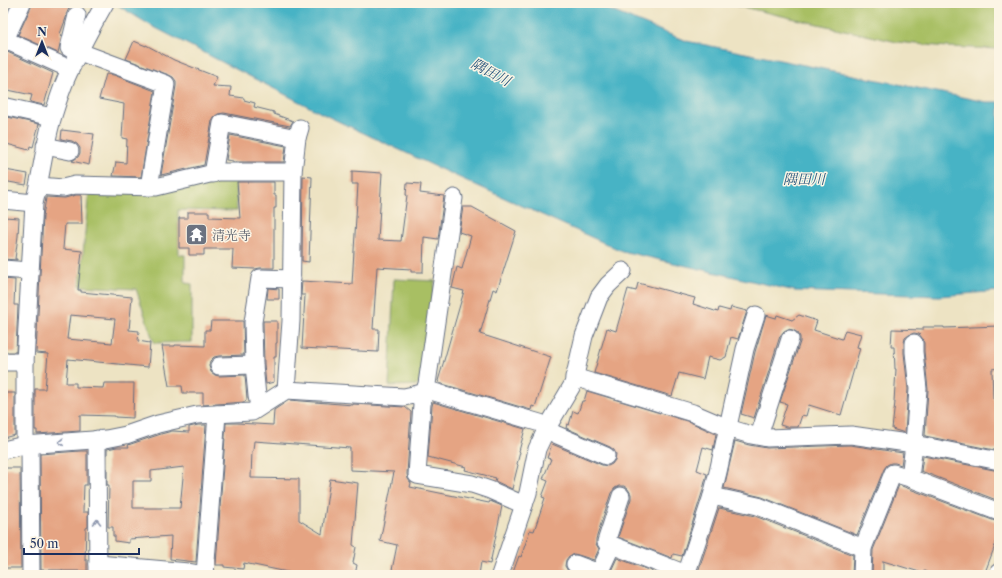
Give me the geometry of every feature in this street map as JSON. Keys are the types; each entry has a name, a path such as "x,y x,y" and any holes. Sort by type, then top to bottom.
{"street":[{"path":"22,3 4,40 70,69"},
{"path":"31,575 25,362 34,203 39,186 45,146 52,117 70,69 105,3"},
{"path":"77,15 69,48 166,84 149,187"},
{"path":"3,106 52,117"},
{"path":"212,174 222,123 299,133 293,172 291,321 286,390"},
{"path":"45,146 70,151"},
{"path":"39,186 63,188 75,185 156,187 218,172 293,172"},
{"path":"454,198 427,384 422,404 417,475 472,484 524,505"},
{"path":"3,200 34,203"},
{"path":"3,269 30,271"},
{"path":"500,575 528,493 537,449 547,428 573,384 584,336 599,297 608,285 623,271"},
{"path":"259,407 254,365 253,322 260,278 292,279"},
{"path":"621,496 606,542 686,574 712,496 745,349 756,315"},
{"path":"759,436 790,339"},
{"path":"910,478 918,389 914,343"},
{"path":"3,362 25,362"},
{"path":"219,366 254,365"},
{"path":"574,377 693,413 728,428 767,438 851,435 914,444 999,461"},
{"path":"3,450 27,445 97,440 126,435 158,424 197,414 252,412 286,390 404,397 431,391 540,423 555,434 606,456"},
{"path":"97,440 98,569 188,572 205,575 217,414"},
{"path":"862,575 863,548 893,473 999,512"},
{"path":"712,496 758,506 863,548"},
{"path":"575,564 599,573 612,545"}],"green space":[{"path":"725,3 999,3 999,49 947,47 897,42"},
{"path":"236,175 237,211 178,210 179,255 185,255 185,283 192,284 192,342 154,343 136,289 80,286 89,190"},
{"path":"394,279 435,281 419,383 416,385 389,386"}],"water":[{"name":"隅田川","path":"114,3 592,3 686,41 986,102 999,102 999,291 939,296 795,291 622,251 327,116 150,25"}],"building":[{"path":"32,3 63,3 70,6 60,34 62,35 58,53 18,35"},
{"path":"134,41 146,45 174,60 217,77 213,86 231,87 230,96 244,98 244,100 255,103 254,107 274,112 274,114 293,121 290,126 224,113 218,114 212,121 204,165 161,175 176,81 169,75 126,59"},
{"path":"3,50 53,73 44,105 30,102 32,95 3,89"},
{"path":"106,74 114,75 155,91 141,177 113,176 116,162 126,163 127,139 122,138 124,104 99,99"},
{"path":"3,116 39,124 33,147 30,146 29,150 3,143"},
{"path":"62,130 94,134 89,165 72,161 78,157 80,148 72,141 61,139"},
{"path":"230,135 286,146 284,162 233,162 226,160"},
{"path":"5,170 28,174 26,185 3,181"},
{"path":"352,171 382,173 378,240 401,241 407,195 407,183 421,184 420,193 444,196 438,239 424,237 423,272 411,272 411,269 377,267 373,329 379,329 378,352 302,348 305,295 301,295 302,281 352,284 358,184 352,184"},
{"path":"303,176 312,177 309,262 302,261"},
{"path":"237,182 274,182 276,208 274,208 274,268 232,268 233,249 204,249 204,255 189,255 189,248 179,248 179,218 188,218 188,212 209,212 209,217 240,218"},
{"path":"81,195 82,224 65,224 63,249 82,251 78,290 81,290 81,292 132,297 129,330 139,331 138,341 150,343 148,367 68,359 66,383 76,383 76,387 103,388 104,383 134,383 133,418 80,415 80,431 37,434 37,430 35,430 35,389 45,389 48,354 36,353 43,216 46,197 65,198","holes":["70,315 115,319 112,343 67,339"]},
{"path":"463,207 472,207 516,231 497,291 493,289 480,334 551,357 535,407 532,406 531,410 439,383 438,381 464,291 452,288 457,267 462,269 471,236 459,232"},
{"path":"4,217 19,218 15,259 17,260 3,259"},
{"path":"3,279 15,280 14,305 18,305 16,352 3,352"},
{"path":"638,283 695,298 693,304 718,312 719,308 730,311 731,307 747,311 738,339 731,337 726,357 720,360 708,357 703,379 679,373 672,396 594,373 607,328 616,331 628,289 636,291"},
{"path":"268,288 279,289 279,299 267,299"},
{"path":"766,315 776,318 777,315 792,320 799,315 817,321 814,330 842,339 845,330 861,334 857,347 860,348 841,415 809,405 806,416 802,415 798,427 787,427 780,425 787,404 780,402 800,342 798,333 788,329 780,336 754,418 741,414 755,352"},
{"path":"211,321 243,321 244,355 214,357 210,361 209,366 211,372 219,376 245,375 247,399 245,402 203,405 203,393 183,393 182,386 169,386 162,346 205,346 205,330 210,330"},
{"path":"263,321 277,321 276,357 274,357 274,382 266,384 264,364"},
{"path":"999,326 999,368 992,369 993,399 999,399 999,451 925,436 928,390 924,343 919,334 914,333 909,335 905,338 904,343 908,389 905,433 892,429 896,369 894,347 891,347 892,329 923,330 923,327 944,328"},
{"path":"587,391 690,422 716,434 713,450 703,447 697,470 707,474 682,556 673,554 672,558 618,537 631,499 631,494 628,489 624,486 619,486 611,493 596,539 596,544 599,549 594,560 574,554 569,556 566,560 565,566 568,571 576,575 512,575 519,556 521,557 530,530 534,531 545,498 542,497 548,481 543,479 551,459 547,458 552,444 602,465 608,466 615,460 616,454 610,447 566,428 567,424 569,425 573,411 578,413"},
{"path":"3,393 15,393 15,435 3,438"},
{"path":"289,400 405,407 411,412 407,474 411,483 410,487 489,503 490,501 502,506 490,564 481,562 479,575 391,575 397,545 380,541 394,472 350,470 350,448 254,441 251,478 299,479 299,520 322,534 330,479 358,483 353,545 356,547 353,563 357,565 355,575 302,575 244,563 243,569 216,565 226,423 273,425 274,410"},
{"path":"433,402 525,429 519,451 518,465 512,489 495,481 496,478 465,470 466,467 428,457"},
{"path":"206,425 196,562 170,559 171,536 129,539 129,543 115,541 115,536 113,536 113,527 108,527 109,485 107,485 107,449 129,447 128,445 172,431 189,432 189,427","holes":["184,467 180,508 133,508 133,481 151,481 151,471"]},
{"path":"735,441 767,448 850,445 903,453 901,465 891,463 884,469 857,535 762,497 724,488"},
{"path":"87,451 87,485 84,485 83,512 88,512 85,560 87,560 87,571 41,570 40,454"},
{"path":"923,456 999,471 999,501 921,471"},
{"path":"3,468 20,468 21,568 3,568"},
{"path":"899,485 999,522 999,535 984,575 933,575 924,571 923,573 883,561 883,575 872,575 873,550"},
{"path":"719,508 755,516 853,555 852,575 697,575"},
{"path":"617,558 652,571 651,575 609,575"}],"place":[{"name":"清光寺","path":"196,235"}]}
